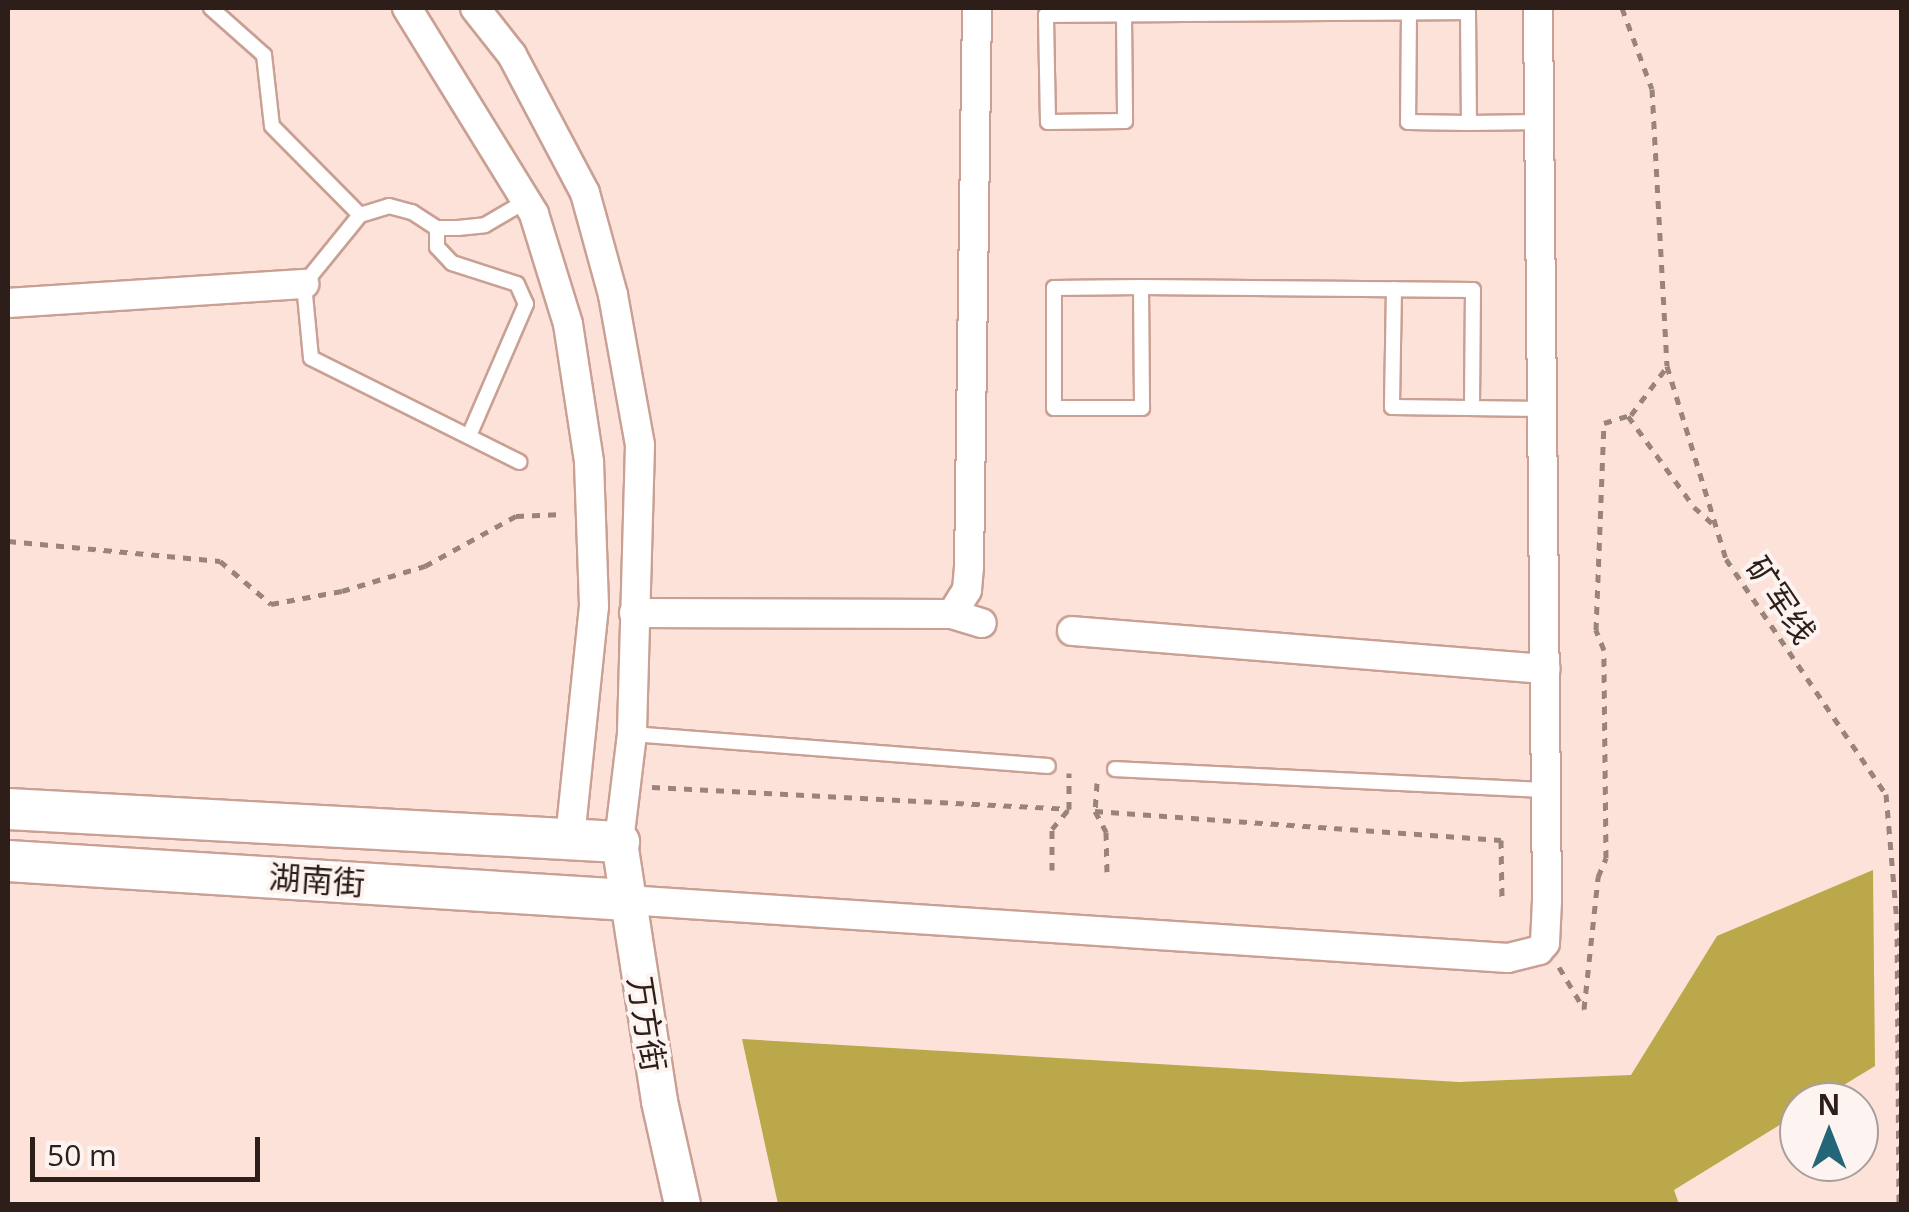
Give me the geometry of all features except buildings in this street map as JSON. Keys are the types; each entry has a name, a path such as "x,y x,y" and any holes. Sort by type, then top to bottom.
{"main road":[{"name":"湖南街","path":"8,809 620,842"},
{"name":"湖南街","path":"8,861 627,900"}],"street":[{"path":"407,8 526,201 568,324 589,462 594,606 570,840"},
{"path":"475,8 512,55 585,192 613,295 640,445 632,734 620,842"},
{"path":"952,614 967,590 969,566 977,8"},
{"path":"627,900 1508,958 1526,956 1545,943 1538,8"},
{"path":"8,303 304,284"},
{"path":"634,613 952,614 982,622"},
{"path":"1072,631 1545,669"},
{"name":"万方街","path":"620,842 660,1101 682,1204"}],"lane":[{"path":"211,8 264,55 272,126 360,215"},
{"path":"1410,12 1408,122 1540,122"},
{"path":"1124,17 1125,121 1048,122 1046,15 1468,12 1469,123"},
{"path":"520,462 311,358 304,284 360,215 389,206 412,212 437,228 485,225 526,201"},
{"path":"437,228 437,248 452,263 517,284 526,304 469,436"},
{"path":"1141,287 1142,408 1054,408 1054,288 1141,287 1473,290 1472,407"},
{"path":"1394,290 1392,407 1544,409"},
{"path":"632,734 1048,766"},
{"path":"1115,768 1546,790"}],"path":[{"name":"矿军线","path":"1622,8 1652,88 1667,366 1726,559 1886,794 1897,922 1900,1204"},
{"path":"1545,943 1584,1009 1598,877 1606,858 1604,650 1596,630 1604,423 1628,416 1667,366"},
{"path":"1628,416 1694,507 1718,530"},
{"path":"8,541 220,560 271,604 342,591 425,566 516,516 591,512"},
{"path":"1052,870 1052,829 1068,808 1069,768"},
{"path":"1098,769 1095,810 1106,832 1107,872"},
{"path":"624,786 1068,808"},
{"path":"1095,810 1500,840 1502,897"}],"shaded area":[{"path":"1873,870 1875,1066 1849,1082 1779,1082 1779,1125 1674,1190 1679,1204 778,1204 742,1039 1459,1082 1631,1075 1717,936"}]}
